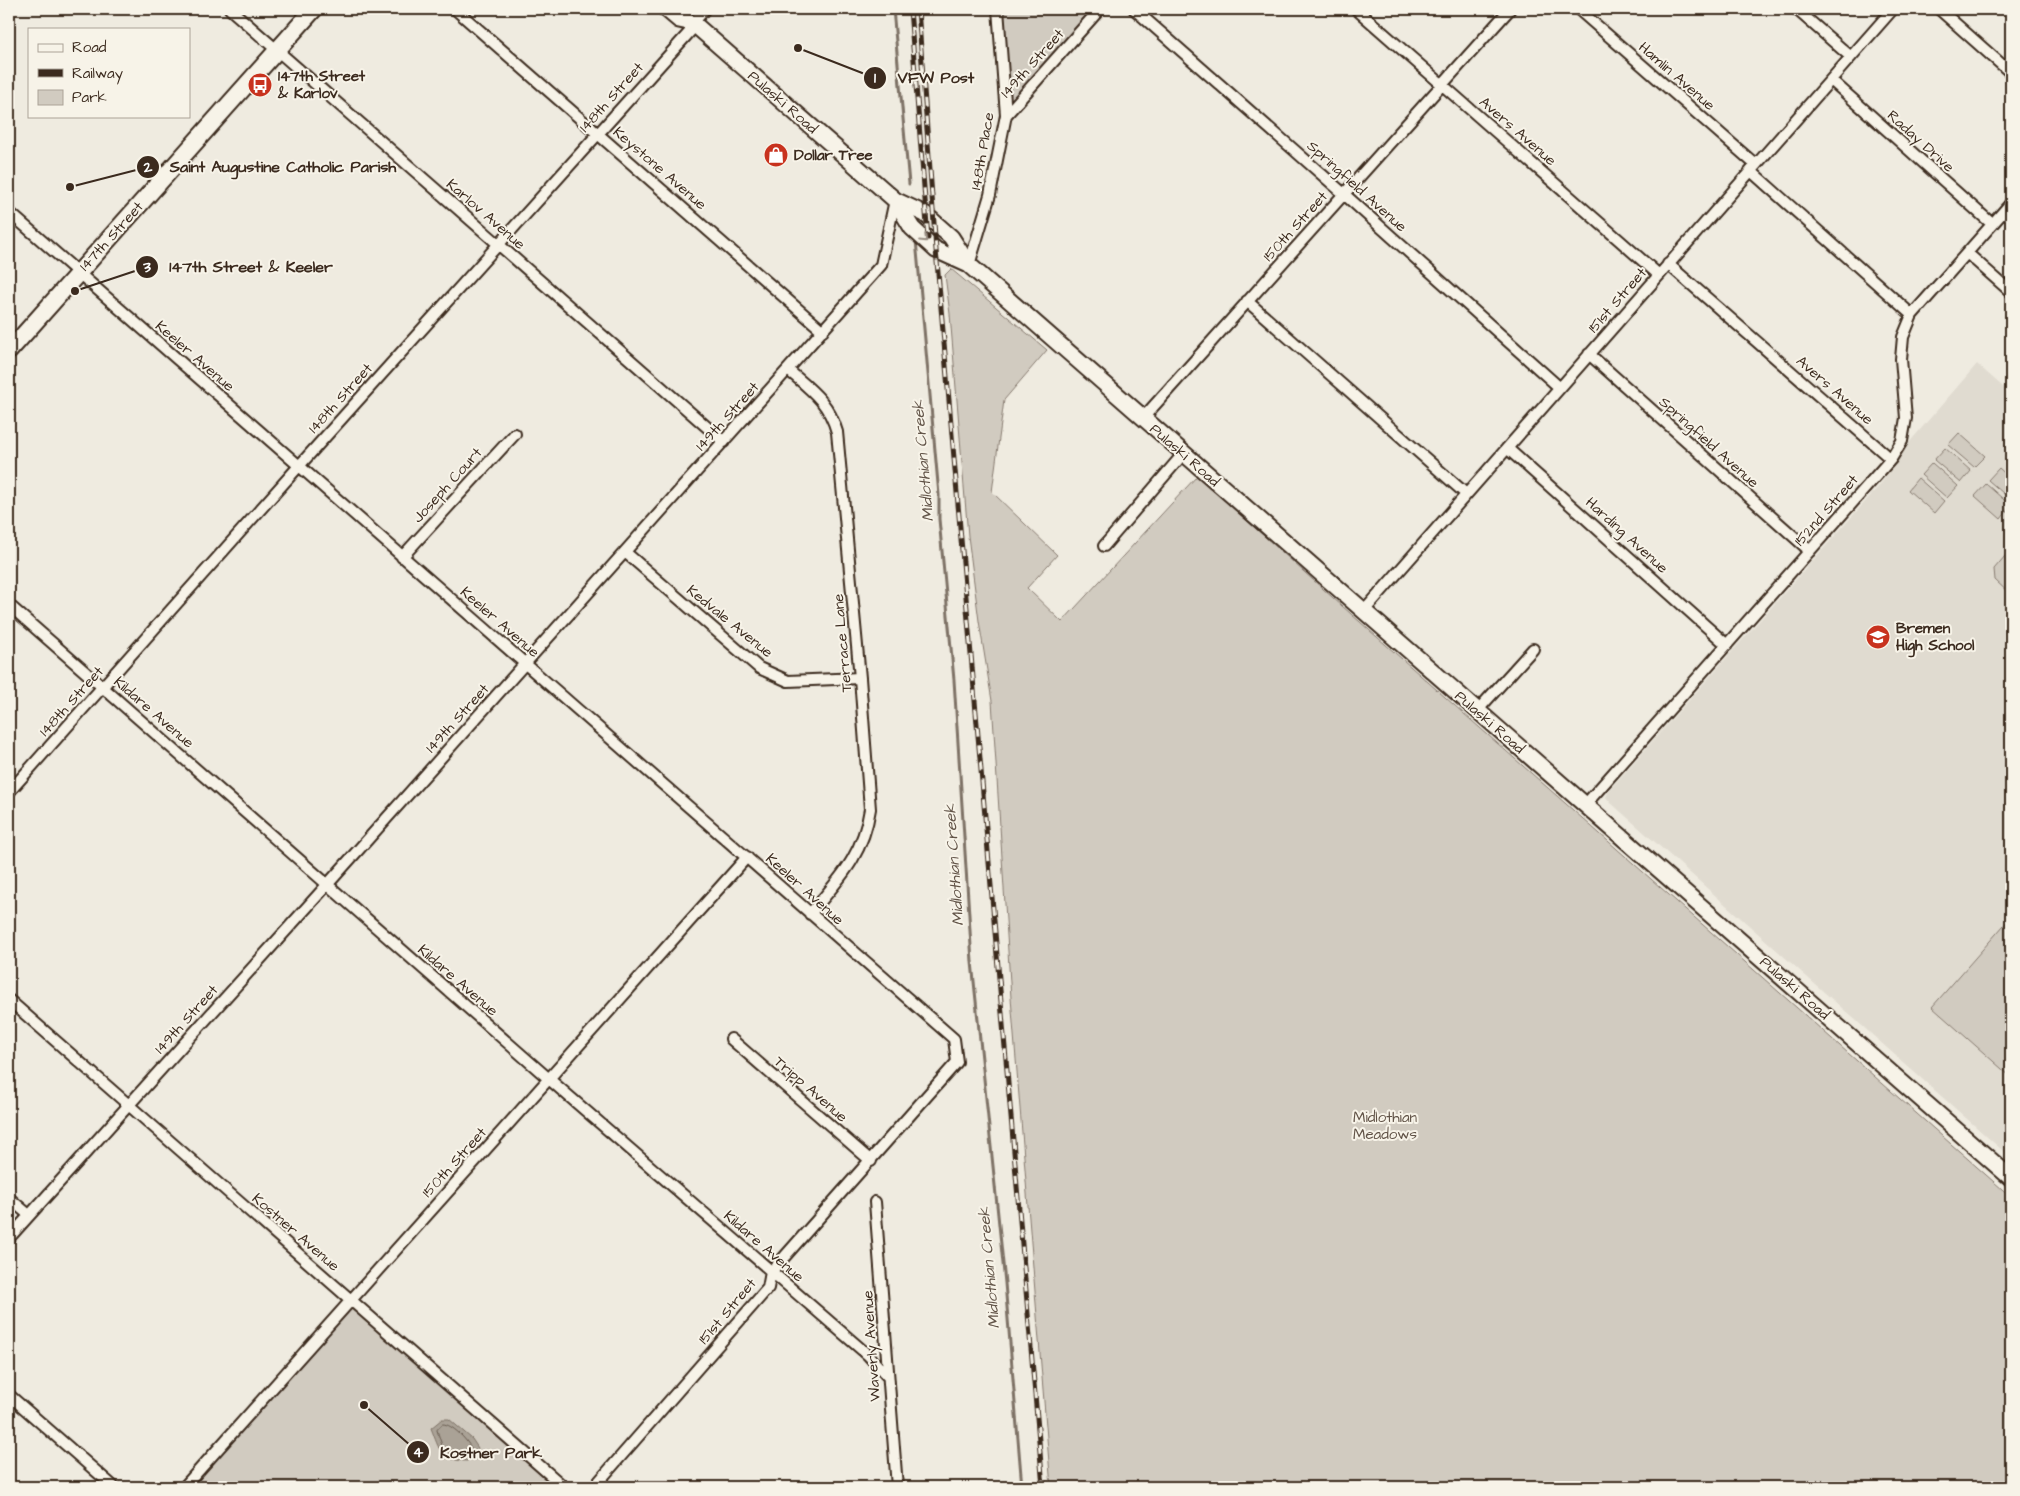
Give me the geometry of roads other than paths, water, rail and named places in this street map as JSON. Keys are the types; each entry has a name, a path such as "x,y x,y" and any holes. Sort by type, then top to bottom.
{"main road":[{"name":"147th Street","path":"9,351 314,9"},
{"name":"Pulaski Road","path":"666,9 679,20 693,19 895,200 926,214 951,237 969,265 2011,1178"}],"street":[{"name":"Karlov Avenue","path":"230,9 724,442"},
{"name":"Keystone Avenue","path":"455,9 823,330"},
{"name":"148th Street","path":"9,792 598,134 693,19 705,9"},
{"name":"148th Place","path":"969,265 990,195 1006,115 998,9"},
{"name":"149th Street","path":"1006,115 1100,9"},
{"name":"Springfield Avenue","path":"1134,9 1560,388"},
{"name":"Avers Avenue","path":"1356,9 1659,275"},
{"name":"150th Street","path":"1143,418 1510,9"},
{"name":"Hamlin Avenue","path":"1578,9 1912,315"},
{"path":"1796,9 1851,57"},
{"name":"151st Street","path":"1364,611 1893,9"},
{"path":"1939,9 2011,74"},
{"name":"Raday Drive","path":"1830,80 1992,224"},
{"name":"149th Street","path":"9,1238 881,265 895,200"},
{"name":"152nd Street","path":"1585,804 1891,459 1902,441 1906,418 1901,359 1903,337 1912,315 2011,203"},
{"name":"Keeler Avenue","path":"9,212 954,1039 958,1062"},
{"path":"1967,253 2011,292"},
{"name":"Avers Avenue","path":"1668,264 1891,459"},
{"path":"1247,302 1466,494"},
{"name":"Springfield Avenue","path":"1589,354 1810,551"},
{"name":"Terrace Lane","path":"788,370 818,396 828,408 837,432 870,809 867,830 857,853 847,869 810,914"},
{"name":"Joseph Court","path":"402,557 515,434"},
{"name":"Harding Avenue","path":"1507,448 1727,645"},
{"path":"1104,546 1184,453"},
{"name":"Kedvale Avenue","path":"625,552 760,668 788,681 860,678"},
{"name":"Kildare Avenue","path":"9,605 549,1079 868,1355 888,1377"},
{"path":"1478,711 1533,649"},
{"name":"150th Street","path":"184,1487 747,857"},
{"name":"Kostner Avenue","path":"9,1000 564,1487"},
{"name":"Tripp Avenue","path":"732,1039 871,1161"},
{"name":"151st Street","path":"594,1487 768,1288 771,1272 958,1062"},
{"path":"9,1198 29,1215"},
{"name":"Waverly Avenue","path":"875,1202 897,1487"},
{"path":"9,1395 114,1487"}],"water":[{"path":"442,1419 449,1419 472,1439 478,1448 467,1461 451,1459 442,1453 439,1448 431,1428"}],"waterway":[{"name":"Midlothian Creek","path":"893,9 909,184"},
{"name":"Midlothian Creek","path":"916,240 954,680 972,962 1005,1283 1022,1487"}],"railway":[{"path":"910,9 928,238"},
{"path":"918,9 936,250 1043,1487"}],"place":[{"name":"VFW Post","path":"798,48"},
{"name":"147th Street & Karlov","path":"260,85"},
{"name":"Dollar Tree","path":"776,155"},
{"name":"Saint Augustine Catholic Parish","path":"70,187"},
{"name":"147th Street & Keeler","path":"75,291"},
{"name":"Bremen High School","path":"1878,637"},
{"name":"Kostner Park","path":"364,1405"}],"park label":[{"name":"Midlothian Meadows","path":"1385,1126"}]}
